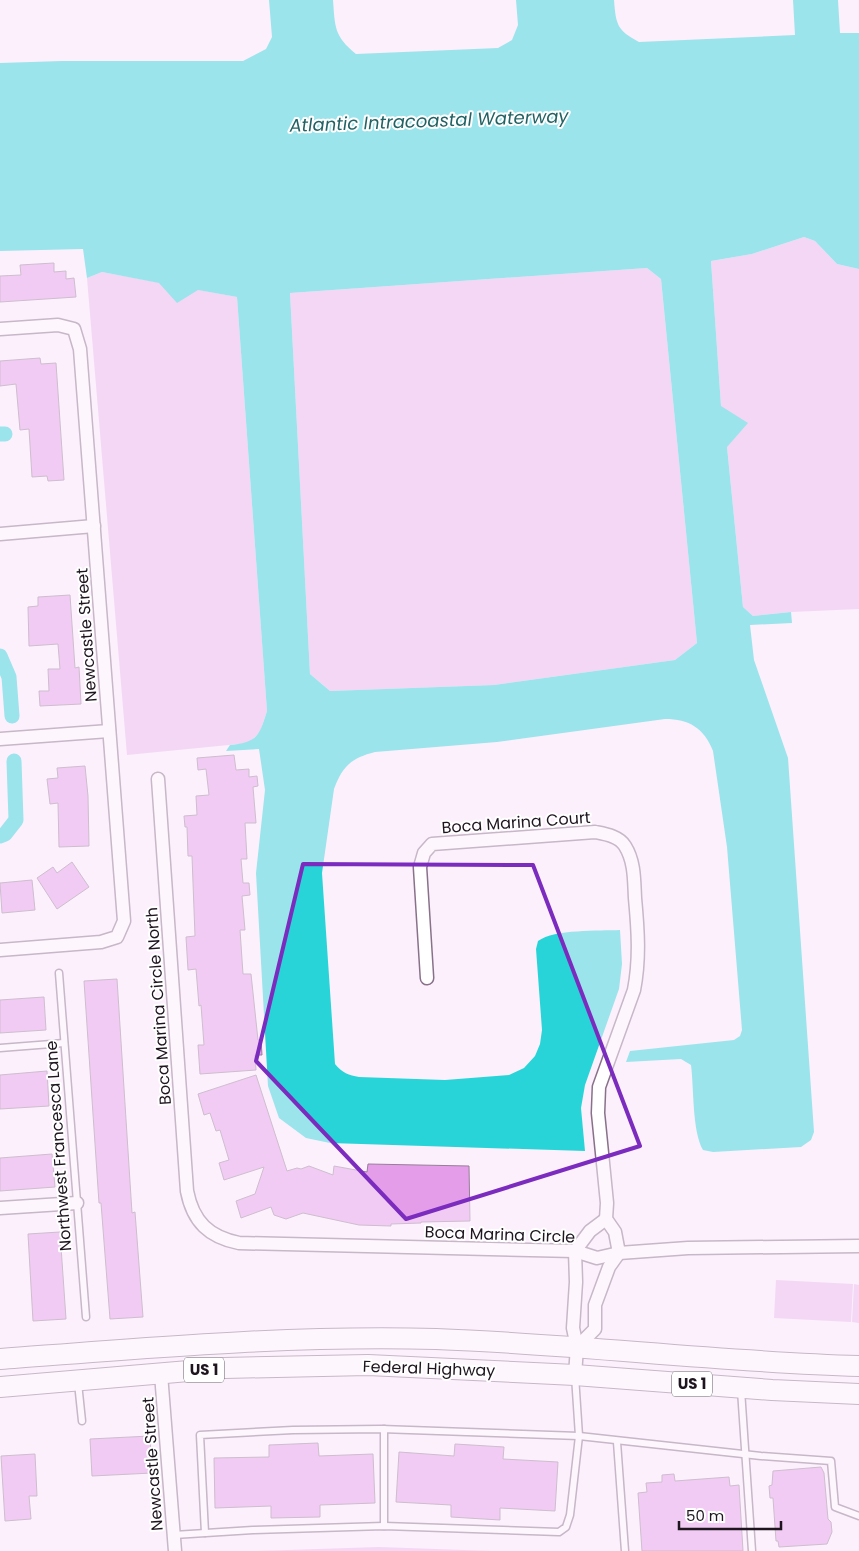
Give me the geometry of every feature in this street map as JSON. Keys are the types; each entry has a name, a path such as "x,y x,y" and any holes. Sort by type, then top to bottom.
{"main road":[{"name":"Federal Highway","path":"0,1359 217,1342 369,1338 485,1341 772,1362 859,1366"},
{"path":"161,1374 182,1357 217,1342"},
{"path":"105,1378 140,1364 162,1346"},
{"name":"Federal Highway","path":"0,1387 224,1368 368,1365 575,1375 740,1388 859,1394"}],"street":[{"name":"Newcastle Street","path":"0,330 58,325 74,329 80,349 124,921 117,937 101,942 0,950"},
{"path":"0,534 94,526"},
{"path":"0,739 109,731"},
{"name":"Boca Marina Circle North","path":"158,779 187,1191 195,1216 203,1226"},
{"name":"Boca Marina Court","path":"427,978 420,867 424,853 432,844 595,832 612,836 624,844 632,863 639,947 634,990 603,1074 598,1100 607,1203 606,1219 615,1232 619,1253"},
{"path":"0,1208 77,1203"},
{"path":"575,1375 577,1347 573,1328 576,1282 575,1251 590,1232 606,1219"},
{"name":"Boca Marina Circle","path":"203,1226 214,1235 239,1243 575,1251 597,1258 619,1253 688,1248 859,1246"},
{"path":"577,1347 595,1329 595,1305 609,1267 619,1253"},
{"name":"Newcastle Street","path":"161,1374 175,1551"}],"lane":[{"name":"Northwest Francesca Lane","path":"59,973 86,1317"},
{"path":"0,1048 64,1043"},
{"path":"174,1535 384,1526 559,1532 566,1527 570,1516 579,1436 575,1375"},
{"path":"78,1381 82,1421"},
{"path":"740,1388 752,1551"},
{"path":"205,1533 200,1435 293,1430 384,1429 579,1436 617,1442 831,1461 835,1507 859,1516"},
{"path":"384,1429 384,1526"},
{"path":"617,1442 625,1551"}],"highlighted area":[{"path":"303,864 533,865 640,1146 406,1219 256,1061"}],"shaded area":[{"path":"804,237 815,241 837,264 859,269 859,609 753,616 743,607 727,447 721,406 711,261 752,254"},
{"path":"647,268 661,279 697,643 675,660 494,685 330,691 310,674 290,293"},
{"path":"102,272 237,297 267,711 260,732 249,743 127,755 87,278"},
{"path":"776,1280 853,1284 851,1322 774,1318"},
{"path":"854,1284 859,1285 859,1323 852,1322"},
{"path":"379,1547 492,1551 257,1551"}],"water":[{"name":"Atlantic Intracoastal Waterway","path":"269,0 333,0 337,30 343,42 356,54 498,48 512,40 518,25 516,0 614,0 619,26 626,34 639,42 795,35 793,0 838,0 840,33 859,33 859,269 837,264 815,241 804,237 752,254 711,261 721,406 748,423 727,447 743,607 753,616 791,612 792,623 750,625 754,660 788,758 814,1132 811,1140 801,1147 713,1152 703,1150 699,1142 695,1121 691,1065 681,1059 626,1062 630,1051 734,1040 740,1036 742,1030 727,847 713,751 705,736 695,726 674,719 497,742 375,752 360,757 349,764 341,774 334,789 322,873 335,1064 340,1070 359,1077 445,1080 509,1075 524,1068 535,1056 540,1044 542,1030 536,949 538,941 555,934 620,930 622,964 619,989 585,1085 581,1108 585,1151 330,1143 306,1138 279,1118 268,1086 256,873 265,790 259,749 226,751 230,745 252,740 259,732 267,711 237,297 198,290 177,303 159,283 102,272 87,278 83,249 0,251 0,63 243,61 266,49 272,37","holes":["647,268 661,279 697,643 675,660 494,685 330,691 310,674 290,293"]}],"building":[{"path":"54,263 54,272 66,271 66,279 74,278 76,297 0,302 0,276 21,275 20,265"},
{"path":"40,358 41,364 56,363 64,480 48,481 47,476 32,477 29,429 20,430 16,384 0,386 0,361"},
{"path":"70,595 75,668 79,667 81,704 40,706 39,691 49,691 48,669 60,669 58,644 29,646 28,607 38,606 38,597"},
{"path":"234,755 236,770 249,769 249,777 257,776 258,786 253,787 256,823 245,823 247,859 241,859 243,883 249,883 250,895 242,896 245,930 240,930 243,974 251,974 258,1040 261,1040 262,1055 255,1055 256,1070 200,1074 198,1045 204,1045 196,969 188,970 186,937 195,936 192,856 188,856 187,827 185,827 184,816 197,815 196,796 209,795 206,769 198,770 197,758"},
{"path":"85,766 89,846 59,847 58,803 50,804 47,779 58,778 57,768"},
{"path":"72,862 89,887 57,909 37,878 53,867 57,873"},
{"path":"32,880 35,910 2,913 0,883"},
{"path":"117,979 132,1213 135,1212 143,1317 110,1319 101,1203 99,1203 84,981"},
{"path":"44,997 46,1030 0,1033 0,1000"},
{"path":"47,1071 49,1106 0,1109 0,1075"},
{"path":"256,1075 287,1171 309,1166 333,1175 334,1166 367,1172 368,1164 469,1166 470,1221 421,1222 391,1224 391,1226 359,1225 303,1213 286,1219 274,1215 271,1207 241,1218 236,1201 255,1194 264,1167 224,1180 219,1163 229,1160 220,1130 216,1131 210,1113 204,1115 198,1094"},
{"path":"52,1154 55,1187 0,1191 0,1158"},
{"path":"60,1232 66,1319 33,1321 28,1234"},
{"path":"150,1436 152,1473 92,1476 90,1439"},
{"path":"318,1443 319,1456 373,1454 375,1503 320,1505 320,1517 271,1518 271,1506 215,1508 214,1458 269,1457 269,1445"},
{"path":"455,1444 504,1447 503,1459 558,1462 555,1511 500,1508 500,1520 451,1517 451,1505 396,1502 399,1452 454,1456"},
{"path":"35,1454 37,1496 29,1496 31,1519 5,1521 1,1456"},
{"path":"821,1467 824,1473 828,1519 831,1522 832,1532 827,1544 779,1547 778,1541 776,1541 773,1498 770,1498 769,1486 772,1485 773,1471"},
{"path":"674,1474 675,1481 729,1477 730,1486 739,1485 743,1551 642,1551 638,1493 647,1492 646,1483 662,1482 662,1475"}],"waterway":[{"path":"0,434 5,434"},
{"path":"0,656 9,677 12,716"},
{"path":"0,836 5,834 16,820 14,761"}]}
